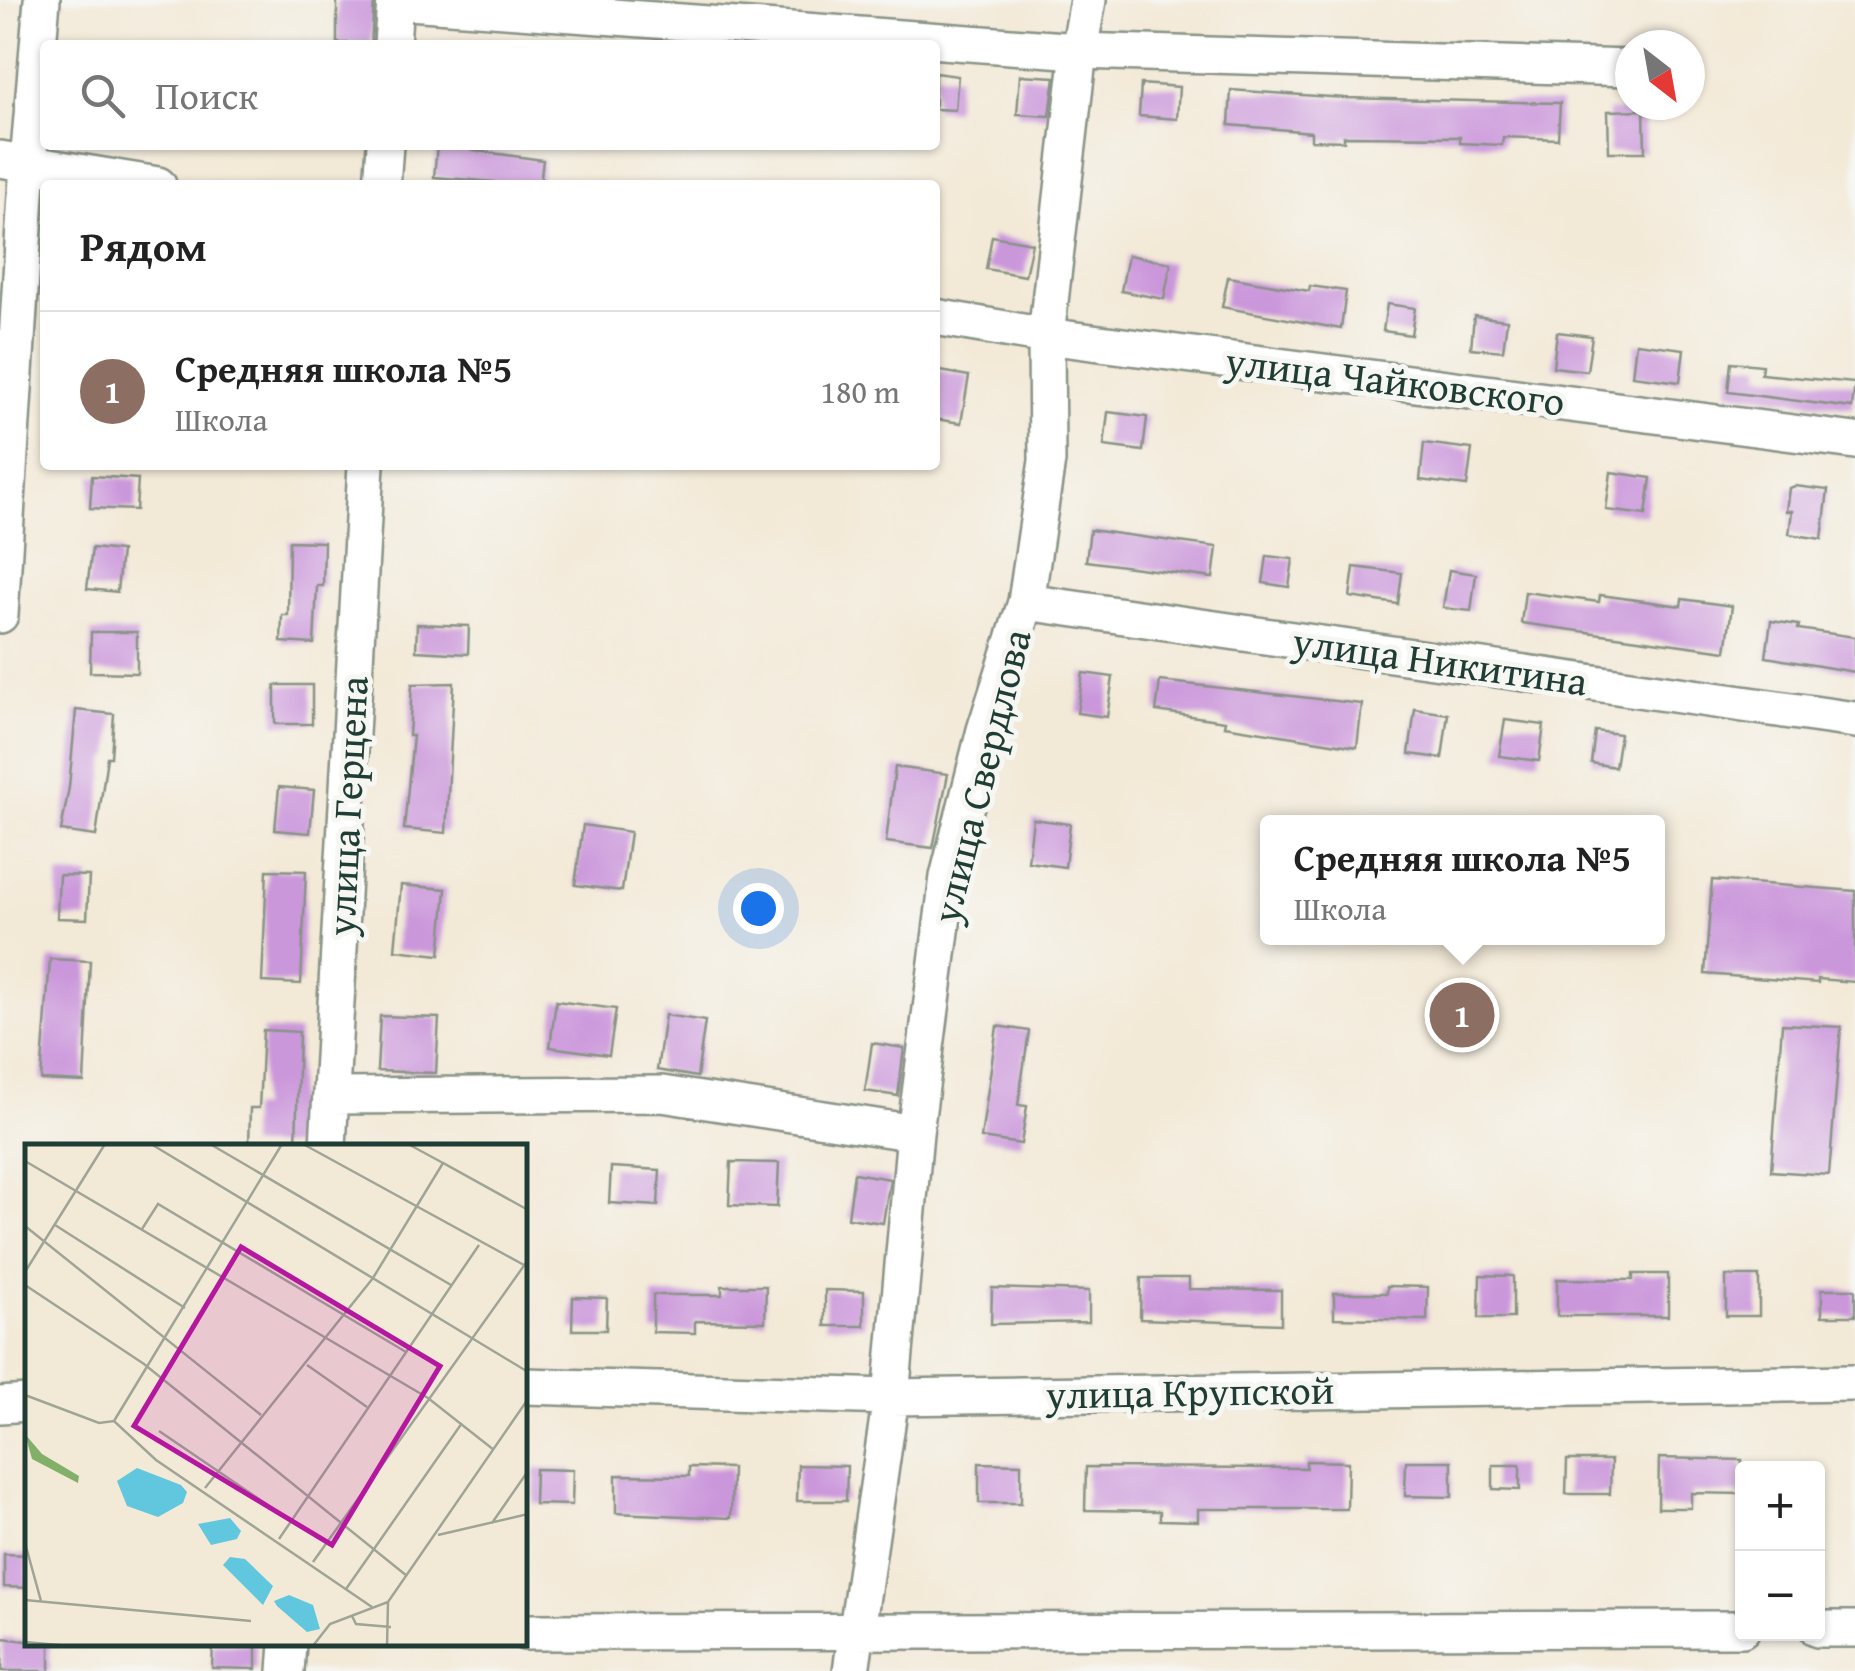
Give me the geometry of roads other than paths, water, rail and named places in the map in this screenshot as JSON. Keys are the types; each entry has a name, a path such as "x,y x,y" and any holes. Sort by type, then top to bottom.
{"street":[{"path":"0,616 14,161 42,0"},
{"path":"392,40 395,0 931,40"},
{"name":"улица Свердлова","path":"851,1671 891,1397 915,1133 948,876 986,730 1026,602 1047,460 1046,336 1078,51 1088,0"},
{"path":"940,41 1078,51 1615,68"},
{"path":"382,180 385,150"},
{"path":"14,161 128,180"},
{"name":"улица Чайковского","path":"940,318 1046,336 1855,441"},
{"name":"улица Герцена","path":"328,1144 366,470"},
{"name":"улица Никитина","path":"1026,602 1855,720"},
{"path":"331,1096 662,1094 915,1133"},
{"name":"улица Крупской","path":"528,1386 891,1397 1855,1382"},
{"path":"0,1405 25,1403"},
{"path":"528,1632 1735,1629"},
{"path":"1825,1629 1855,1629"},
{"path":"286,1671 288,1646"}],"place":[{"name":"Средняя школа №5","path":"1462,1015"}]}
